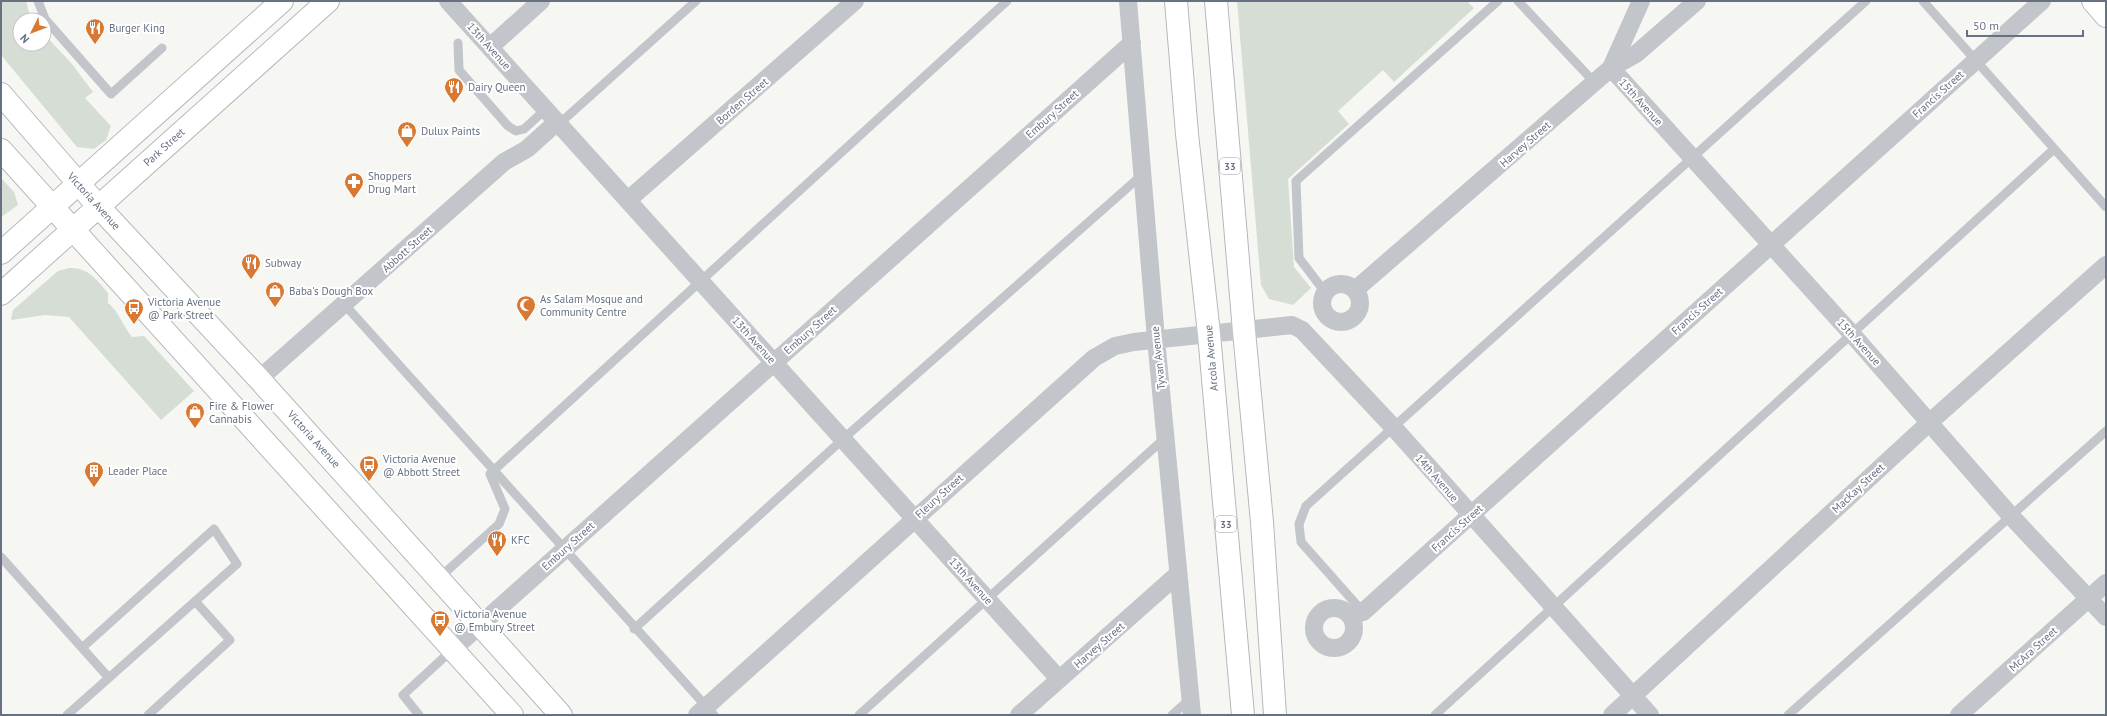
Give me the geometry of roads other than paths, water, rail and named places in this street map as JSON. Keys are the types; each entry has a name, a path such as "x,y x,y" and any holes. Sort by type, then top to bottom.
{"main road":[{"path":"1,253 282,1"},
{"name":"Park Street","path":"1,294 328,1"},
{"name":"Arcola Avenue","path":"1176,1 1209,334 1243,715"},
{"name":"33","path":"1216,1 1262,522 1275,715"},
{"path":"2093,1 2106,16"},
{"name":"Victoria Avenue","path":"1,94 98,206 259,379 481,624 561,715"},
{"path":"1,150 512,715"}],"street":[{"name":"13th Avenue","path":"448,1 1059,679"},
{"path":"490,47 541,1"},
{"name":"Borden Street","path":"628,200 855,1"},
{"name":"Tyvan Avenue","path":"1128,1 1156,339 1192,706"},
{"path":"1611,68 1640,1"},
{"name":"Harvey Street","path":"1355,290 1611,68 1636,54 1697,1"},
{"name":"Francis Street","path":"1357,614 1471,515 2042,1"},
{"name":"Embury Street","path":"453,649 1132,43"},
{"name":"15th Avenue","path":"1611,68 1692,160 1930,422 2010,515 2106,617"},
{"name":"Abbott Street","path":"259,379 345,305 504,162 527,149 554,118"},
{"name":"MacKay Street","path":"1612,715 1930,422 2106,265"},
{"path":"1343,284 1355,290 1360,301 1360,307 1354,318 1344,323 1332,320 1323,311 1322,298 1325,292 1330,287 1343,284"},
{"name":"14th Avenue","path":"1209,334 1292,325 1302,330 1394,428 1650,715"},
{"name":"Fleury Street","path":"706,712 914,518 1094,358 1116,346 1156,339 1209,334"},
{"name":"Harvey Street","path":"1019,715 1178,574"},
{"name":"McAra Street","path":"1959,715 2106,583"}],"lane":[{"path":"38,1 45,19 112,94 162,48"},
{"path":"458,43 458,70 508,126 516,131 554,118 696,1"},
{"path":"491,472 1007,1"},
{"path":"1325,292 1299,258 1296,181 1498,1"},
{"path":"1518,1 1595,83"},
{"path":"1357,614 1301,542 1299,524 1306,506 1692,160 1866,1"},
{"path":"1923,1 2106,207"},
{"path":"1435,715 1850,333 2054,149"},
{"path":"634,629 843,439 1143,174"},
{"path":"345,305 491,472 564,550 706,712"},
{"path":"1788,715 2010,515 2106,431"},
{"path":"859,715 1166,437"},
{"path":"439,578 499,524 505,509 491,472"},
{"path":"66,715 237,564 214,529 83,648"},
{"path":"1,557 109,678"},
{"path":"148,715 230,640 195,601"},
{"path":"419,715 403,695 453,649"},
{"path":"1172,715 1192,706"}],"place":[{"name":"Burger King","path":"95,45"},
{"name":"Dairy Queen","path":"454,104"},
{"name":"Dulux Paints","path":"407,148"},
{"name":"Shoppers Drug Mart","path":"354,199"},
{"name":"Subway","path":"251,280"},
{"name":"Baba's Dough Box","path":"275,308"},
{"name":"As Salam Mosque and Community Centre","path":"526,322"},
{"name":"Victoria Avenue @ Park Street","path":"134,325"},
{"name":"Fire & Flower Cannabis","path":"195,429"},
{"name":"Victoria Avenue @ Abbott Street","path":"369,482"},
{"name":"Leader Place","path":"94,488"},
{"name":"KFC","path":"497,557"},
{"name":"Victoria Avenue @ Embury Street","path":"440,637"}]}
